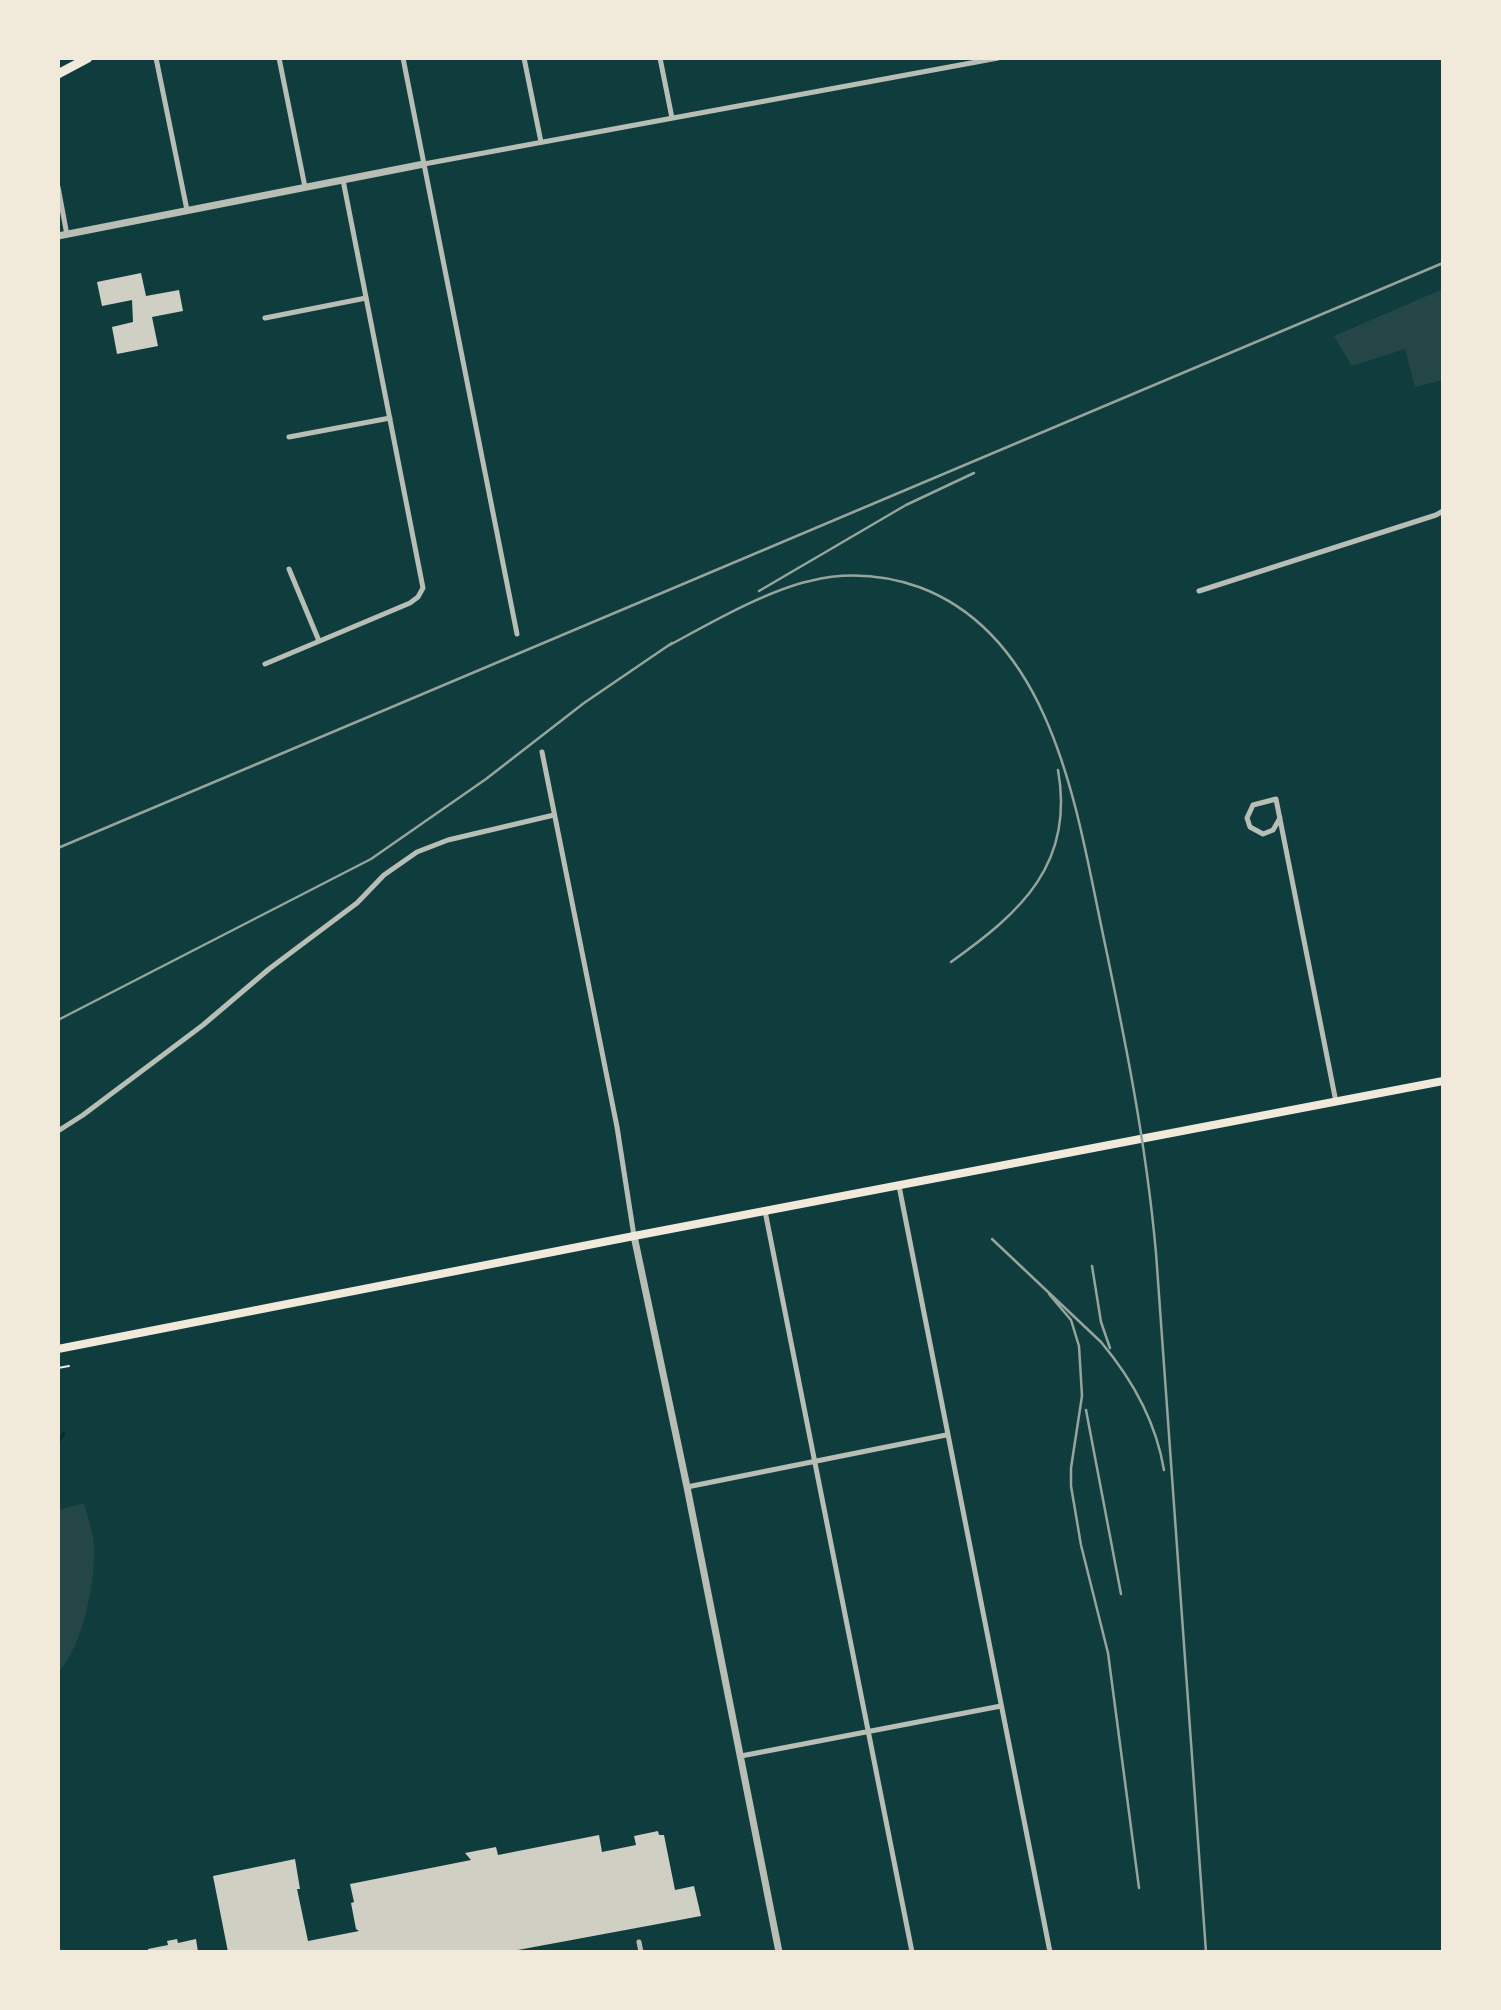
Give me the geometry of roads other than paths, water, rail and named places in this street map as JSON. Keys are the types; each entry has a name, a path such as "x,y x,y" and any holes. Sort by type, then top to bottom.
{"main road":[{"path":"58,74 88,58"},
{"path":"58,1349 1443,1081"}],"street":[{"path":"156,58 187,210"},
{"path":"279,58 305,187"},
{"path":"403,58 517,634"},
{"path":"524,58 541,142"},
{"path":"660,58 672,118"},
{"path":"58,236 424,164 998,58"},
{"path":"265,664 410,603 421,593 423,581 343,180"},
{"path":"58,187 67,234"},
{"path":"265,318 366,298"},
{"path":"289,437 390,418"},
{"path":"1199,591 1443,511"},
{"path":"289,569 320,641"},
{"path":"541,752 617,1127 634,1236 687,1487 779,1952"},
{"path":"1280,818 1269,833 1258,833 1250,827 1248,813 1258,803 1276,799 1280,818 1336,1102"},
{"path":"58,1132 203,1025 269,969 357,903 384,875 417,852 448,840 554,815"},
{"path":"898,1186 1050,1952"},
{"path":"765,1211 912,1952"},
{"path":"687,1487 946,1434"},
{"path":"741,1756 1001,1706"},
{"path":"639,1942 642,1952"}],"waterway":[{"path":"58,1443 64,1433"}],"railway":[{"path":"58,848 1443,263"},
{"path":"759,591 906,505 974,473"},
{"path":"666,647 736,610 793,586 837,576 892,580 919,587 964,611 1000,644 1028,684 1050,729 1081,828 1118,1006 1152,1211 1206,1952"},
{"path":"58,1020 371,859 486,779 584,703 672,643"},
{"path":"951,962 999,925 1020,905 1037,883 1050,859 1058,833 1061,803 1058,770"},
{"path":"992,1239 1101,1342 1112,1356 1149,1418 1164,1470"},
{"path":"1092,1266 1101,1322 1110,1348"},
{"path":"1049,1294 1071,1320 1079,1346 1082,1396 1071,1468 1071,1486 1081,1545 1108,1653 1139,1888"},
{"path":"1086,1410 1121,1594"}]}
